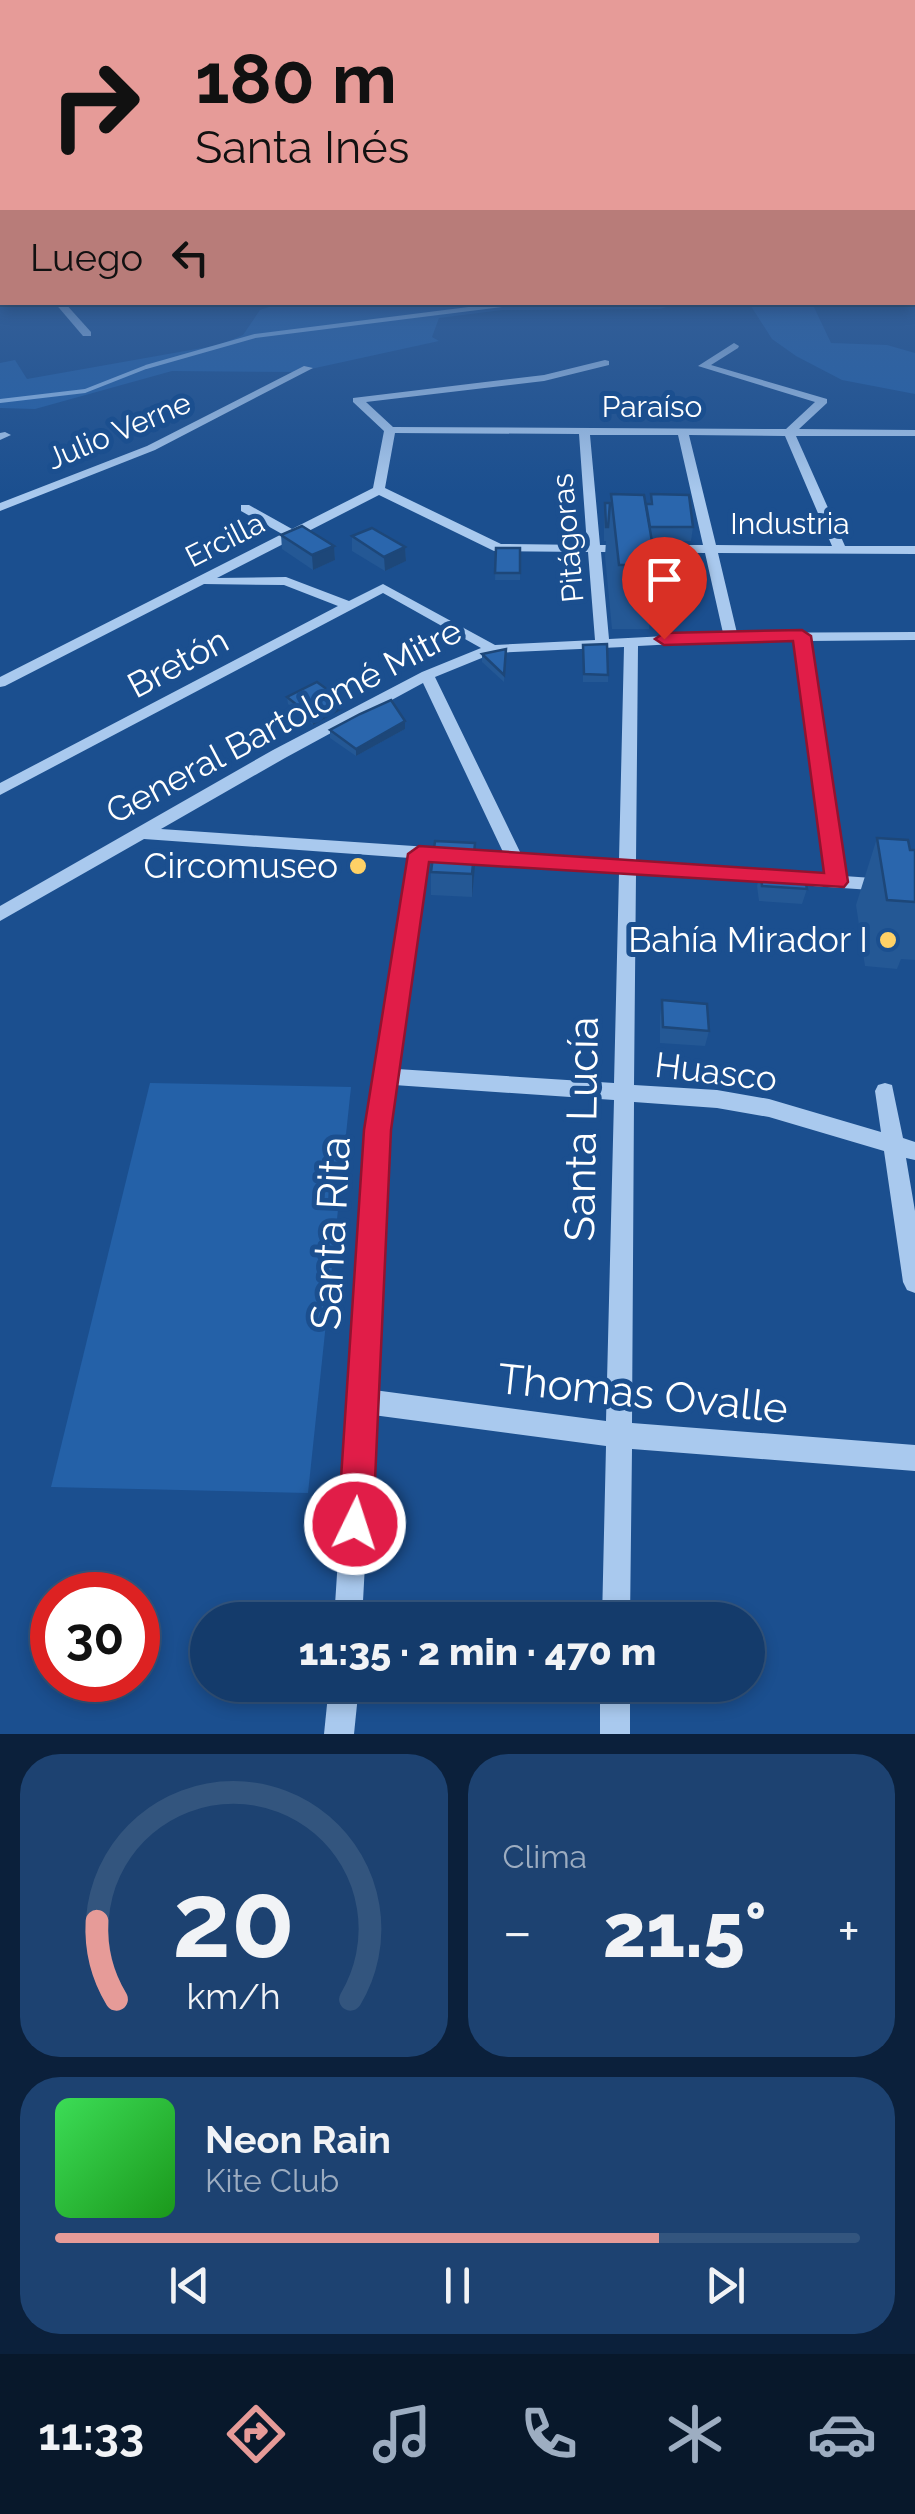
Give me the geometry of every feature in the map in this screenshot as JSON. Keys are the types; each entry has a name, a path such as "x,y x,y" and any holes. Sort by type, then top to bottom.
{"street":[{"path":"734,346 703,366 823,401 789,432 840,549"},
{"path":"379,490 390,430 357,400 544,378 605,362"},
{"name":"Julio Verne","path":"0,507 151,448 308,368"},
{"name":"Paraíso","path":"390,430 915,433"},
{"name":"Pitágoras","path":"584,431 602,641"},
{"path":"683,432 731,637"},
{"name":"Ercilla","path":"0,683 379,490"},
{"name":"Industria","path":"379,490 491,547 915,550"},
{"path":"245,508 294,536"},
{"path":"204,582 286,581 350,606"},
{"name":"Bretón","path":"0,790 383,588 492,649"},
{"path":"802,636 836,882"},
{"name":"General Bartolomé Mitre","path":"3,912 136,833 427,675 492,649 631,640 915,636"},
{"name":"Santa Lucía","path":"616,1602 631,640"},
{"path":"427,675 514,858"},
{"path":"136,833 915,887"},
{"name":"Santa Rita","path":"349,1602 384,1076 419,854"},
{"path":"0,934 3,912"},
{"name":"Huasco","path":"384,1076 716,1098 768,1108 905,1148"},
{"path":"885,1092 905,1148 915,1282"},
{"name":"Thomas Ovalle","path":"364,1401 619,1434 915,1458"},
{"path":"339,1734 342,1702"},
{"path":"614,1734 615,1702"}],"shaded area":[{"path":"245,332 434,332 432,337 439,341 297,372 172,371 35,409 0,408 0,363 15,360 27,379 219,345"},
{"path":"767,332 826,332 831,343 887,345 915,353 915,394 842,380 772,339"},
{"path":"150,1083 351,1087 308,1493 51,1487"}],"building":[{"path":"611,494 644,495 656,565 619,565"},
{"path":"651,494 689,495 693,527 650,527 646,504 652,504"},
{"path":"605,503 610,503 608,527 606,527"},
{"path":"302,526 334,546 312,555 281,535"},
{"path":"372,528 405,547 384,557 352,536"},
{"path":"496,548 520,548 520,573 495,573"},
{"path":"607,644 608,675 584,674 583,645"},
{"path":"506,649 504,675 482,654"},
{"path":"317,682 343,701 312,717 287,697"},
{"path":"391,700 405,721 356,749 330,730 360,714"},
{"path":"877,838 908,840 910,850 915,850 915,902 887,900"},
{"path":"435,841 475,843 472,874 431,872"},
{"path":"761,870 804,873 807,889 762,886"},
{"path":"662,1000 707,1004 709,1031 663,1027"}],"waterway":[{"path":"0,401 85,391 146,367 255,336 287,332"}],"place":[{"name":"Circomuseo","path":"358,866"},
{"name":"Bahía Mirador I","path":"888,940"}],"route":[{"path":"355,1524 378,1130 419,854 836,882 802,636 664,639"}]}
